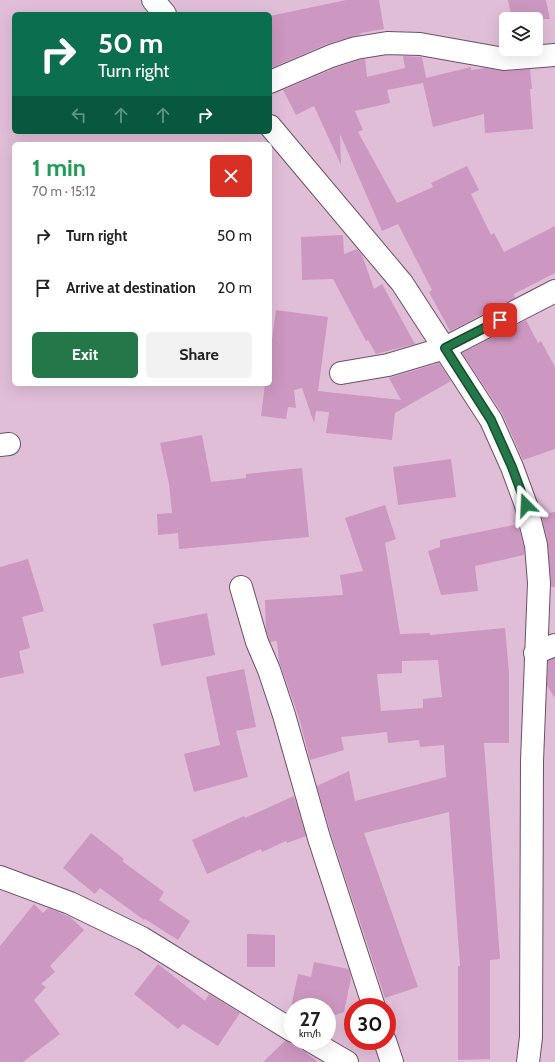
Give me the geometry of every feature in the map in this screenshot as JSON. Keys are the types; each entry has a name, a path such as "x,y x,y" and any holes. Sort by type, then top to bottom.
{"street":[{"path":"152,0 163,12"},
{"path":"272,81 331,56 356,48 387,43 420,44 504,59 555,55"},
{"path":"269,134 402,283 491,420 512,467 526,505 536,545 538,583 545,649 532,761 531,1037 528,1062"},
{"path":"342,374 388,365 445,348 555,290"},
{"path":"241,587 257,642 269,670 284,715 319,838 371,998"},
{"path":"0,877 70,903 142,938 284,1025"},
{"path":"326,1050 346,1062"},
{"path":"388,1050 392,1062"}],"building":[{"path":"346,0 379,0 384,29 361,33 327,44 272,68 272,16"},
{"path":"508,0 546,0 550,19 543,19 543,12 511,12"},
{"path":"403,56 422,57 426,78 471,67 471,70 486,68 505,71 530,69 533,129 485,133 484,114 433,127 423,83 387,90 390,103 355,111 363,130 358,132 397,203 433,187 431,183 467,166 479,190 471,194 491,235 494,233 504,252 555,226 555,273 514,294 515,298 450,331 429,292 432,290 398,224 382,231 340,134 341,165 314,106 296,115 283,90 335,68 359,60 365,59 367,77 405,68"},
{"path":"343,235 344,254 357,249 362,255 374,289 382,284 415,344 376,354 368,340 366,341 333,279 302,280 301,237"},
{"path":"276,310 328,317 318,391 401,400 389,378 439,363 451,381 395,413 392,440 326,433 329,412 316,411 314,423 302,388 294,390 296,408 288,407 286,419 261,416 265,386 272,386 272,339"},
{"path":"526,320 538,343 541,341 555,367 555,449 523,460 502,413 462,353"},
{"path":"202,435 211,482 246,478 246,474 302,468 309,537 179,549 178,533 158,535 157,514 172,513 169,484 160,443"},
{"path":"451,459 456,497 398,505 393,467"},
{"path":"385,505 396,539 385,543 400,634 430,633 430,635 505,628 509,673 509,743 484,743 500,959 490,960 490,1059 458,1060 458,966 460,966 449,812 364,833 418,987 385,998 331,834 317,786 349,771 355,801 446,777 444,745 420,747 419,740 388,743 387,732 341,737 344,750 310,760 299,718 279,661 277,641 270,642 266,630 265,600 343,595 340,575 363,571 345,518","holes":["438,660 442,697 423,699 423,708 381,711 377,674 402,673 402,661"]},
{"path":"555,512 555,587 551,587 548,544 541,514"},
{"path":"518,524 524,547 524,555 475,566 478,591 441,595 428,551 440,547 440,540"},
{"path":"28,559 44,611 22,617 30,648 19,651 24,673 0,678 0,567"},
{"path":"207,613 215,655 161,666 153,624"},
{"path":"555,658 555,698 547,686 548,661"},
{"path":"244,669 256,727 236,731 248,777 194,792 184,754 220,745 206,677"},
{"path":"294,796 306,836 287,843 286,841 262,852 261,849 207,874 192,840 244,816 245,818"},
{"path":"91,833 124,859 122,861 164,892 159,900 190,921 178,940 145,919 144,920 100,888 95,894 63,868"},
{"path":"34,904 43,913 48,908 70,917 84,930 50,966 55,972 41,984 46,987 34,1000 60,1034 23,1062 0,1062 0,946"},
{"path":"247,934 275,935 275,967 247,967"},
{"path":"314,962 349,969 351,978 347,998 344,998 344,1012 336,1015 336,998 293,998 298,974 311,977"},
{"path":"158,964 205,1001 209,994 240,1013 218,1046 183,1024 178,1029 134,994"},
{"path":"284,1042 284,1050 303,1050 318,1062 263,1062"}],"route":[{"path":"500,320 445,348 491,420 512,467 526,505"}]}
